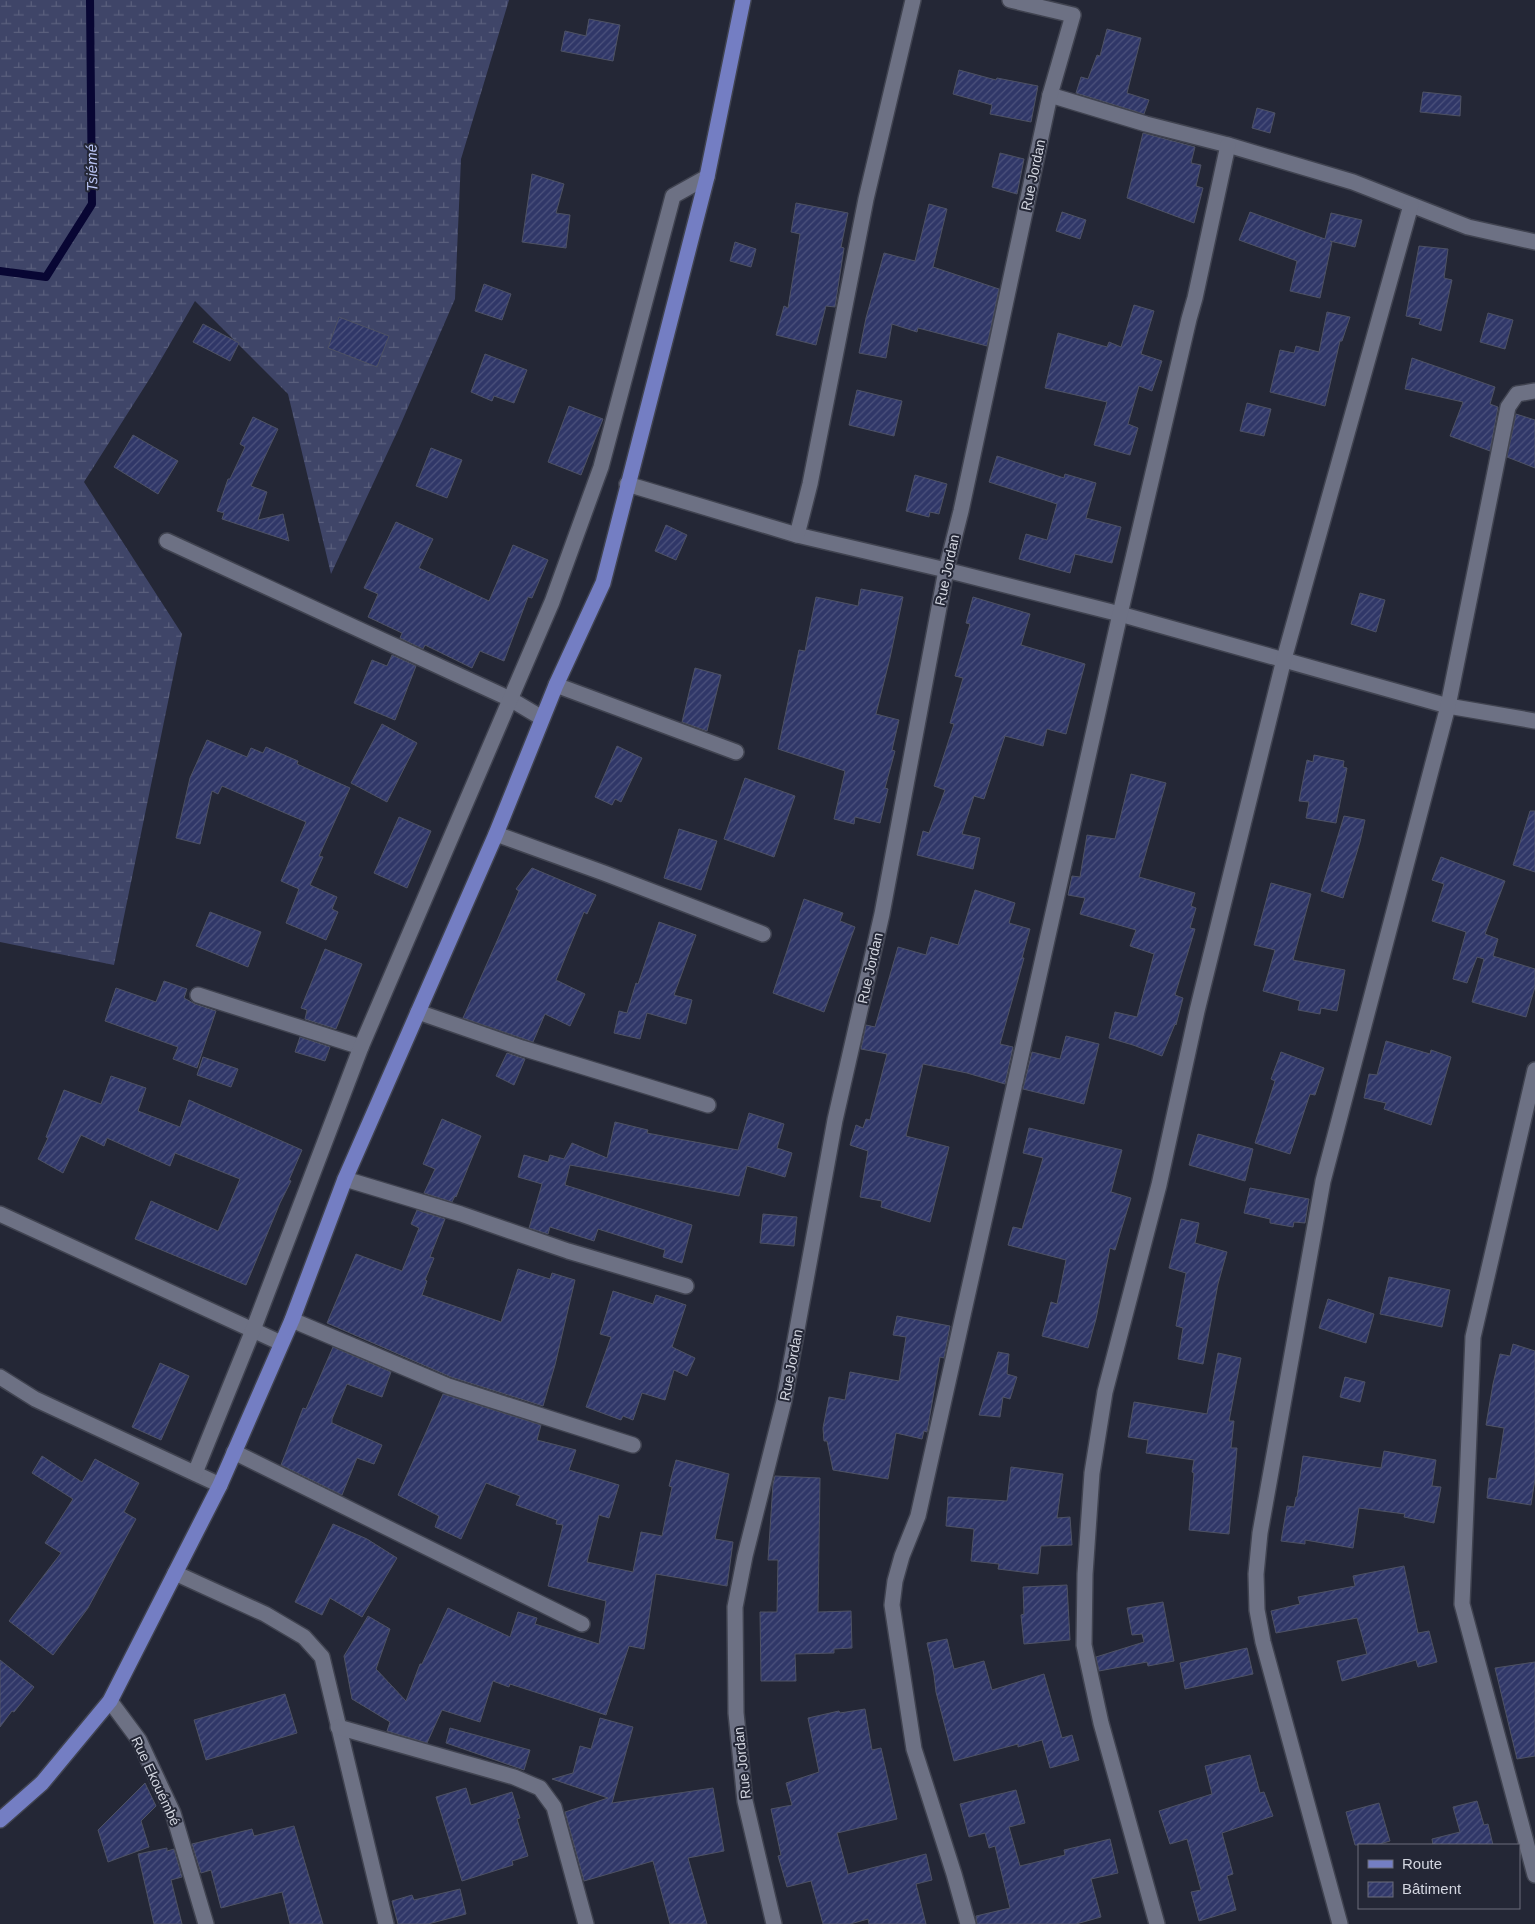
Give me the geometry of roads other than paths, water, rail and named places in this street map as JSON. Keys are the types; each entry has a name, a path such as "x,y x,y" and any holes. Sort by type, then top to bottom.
{"main road":[{"path":"0,1820 42,1783 110,1701 220,1485 292,1320 345,1179 496,834 556,685 603,583 707,177 743,0"}],"street":[{"path":"797,535 810,484 866,199 913,0"},
{"name":"Rue Jordan","path":"774,1924 745,1802 736,1713 735,1608 745,1556 784,1401 835,1120 882,914 946,570 963,501 1050,95 1072,15 1010,0"},
{"path":"1050,95 1353,182 1468,227 1535,242"},
{"path":"968,1924 914,1749 892,1606 894,1589 902,1556 918,1516 1120,614 1189,319 1198,289 1228,145"},
{"path":"195,1473 253,1330 361,1047 552,602 602,467 673,196 707,177"},
{"path":"1157,1924 1101,1723 1084,1645 1085,1574 1092,1473 1105,1392 1159,1185 1197,1012 1284,659 1411,205"},
{"path":"1340,1924 1264,1642 1257,1610 1256,1574 1267,1491 1322,1180 1448,706 1508,407 1517,394 1535,391"},
{"path":"627,484 797,535 1120,614 1448,706 1535,721"},
{"path":"167,541 510,699 542,718"},
{"path":"556,685 736,752"},
{"path":"496,834 763,934"},
{"path":"198,995 361,1047"},
{"path":"418,1012 522,1048 708,1105"},
{"path":"1535,1070 1473,1337 1462,1604 1535,1875"},
{"path":"345,1179 462,1214 568,1251 686,1286"},
{"path":"0,1214 281,1343"},
{"path":"292,1320 448,1386 632,1445"},
{"path":"0,1377 35,1399 220,1485"},
{"path":"234,1452 582,1624"},
{"path":"175,1573 266,1614 304,1636 322,1657 386,1924"},
{"name":"Rue Ekouémbé","path":"110,1701 139,1740 174,1813 206,1924"},
{"path":"338,1727 514,1777 540,1788 554,1807 586,1924"}],"waterway":[{"name":"Tsiémé","path":"0,271 46,277 92,204 90,0"}]}
